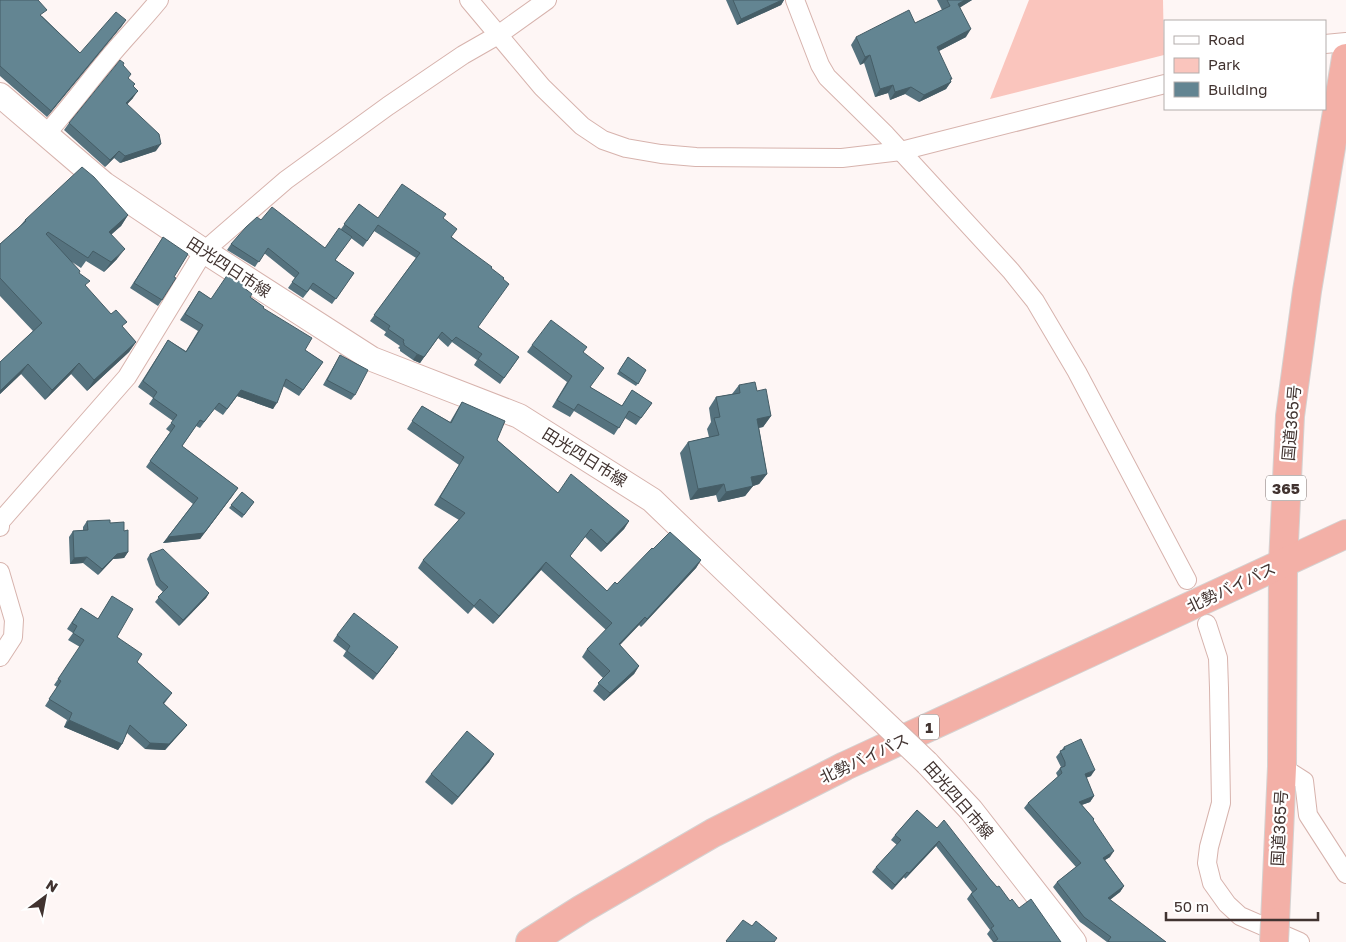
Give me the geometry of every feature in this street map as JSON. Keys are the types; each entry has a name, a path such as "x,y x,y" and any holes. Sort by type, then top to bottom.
{"highway":[{"name":"国道365号","path":"1275,932 1282,767 1283,563 1290,416 1307,291 1346,58"},
{"name":"北勢バイパス","path":"530,942 582,909 712,833 844,766 1343,535"}],"main road":[{"name":"田光四日市線","path":"0,95 104,184 372,359 519,416 652,500 927,763 971,810 1074,942"}],"street":[{"path":"45,135 66,112 83,88 119,45 159,0"},
{"path":"469,0 542,87 582,126 604,140 626,148 696,157 842,158 901,151 1164,84"},
{"path":"0,527 0,522 128,377 204,251 286,180 388,106 463,55 498,35 547,0"},
{"path":"795,0 827,77 901,151 1011,271 1035,301 1077,372 1187,580"},
{"path":"1326,44 1346,42"},
{"path":"0,572 14,620 13,637 0,657"},
{"path":"1207,624 1218,658 1219,688 1221,803 1209,846 1207,863 1212,884 1227,904 1240,916 1300,942"},
{"path":"1282,767 1304,781 1308,815 1346,874"}],"green space":[{"path":"1029,0 1163,0 1164,55 990,99"}],"building":[{"path":"0,0 38,0 47,10 40,15 80,53 116,12 126,20 51,111 0,66"},
{"path":"733,0 782,0 741,19"},
{"path":"947,0 965,0 958,4 971,29 937,47 952,79 950,79 951,82 924,95 911,87 895,92 893,85 880,89 870,55 865,57 856,37 909,10 915,23 950,6"},
{"path":"120,60 131,74 128,78 135,84 133,86 138,91 126,103 159,134 161,144 125,156 119,151 110,160 69,123"},
{"path":"82,167 94,177 128,215 109,232 125,249 111,262 93,251 88,258 48,232 46,234 80,271 79,273 90,281 85,285 111,314 116,310 127,322 122,326 136,342 94,380 79,363 52,390 28,364 0,391 0,362 42,323 0,278 0,244"},
{"path":"402,184 446,214 443,218 457,229 451,237 492,267 509,284 478,327 519,357 504,378 478,359 482,354 456,337 452,341 442,332 424,357 417,354 404,345 404,340 388,329 390,326 374,315 420,253 378,225 367,241 344,224 359,204 378,218"},
{"path":"272,207 325,248 339,228 352,237 335,260 354,273 336,299 313,283 307,292 292,282 299,273 268,248 259,262 231,244 257,217 261,220"},
{"path":"163,237 188,254 162,300 134,283"},
{"path":"228,274 245,285 243,287 252,294 250,297 263,308 312,338 305,350 323,362 303,390 286,379 277,403 241,390 227,409 219,403 204,422 200,420 182,446 238,488 204,533 168,537 198,498 150,461 175,426 171,423 177,415 153,398 157,392 143,381 168,340 186,352 203,325 185,314 199,291 211,299"},
{"path":"551,320 587,347 583,352 604,368 590,387 622,406 632,390 652,403 641,418 629,411 619,428 578,404 574,410 557,400 572,376 532,345"},
{"path":"340,355 368,370 355,395 327,380"},
{"path":"628,357 646,370 638,384 619,371"},
{"path":"755,382 757,391 766,389 771,416 757,419 767,474 751,477 753,486 726,492 724,484 698,489 688,442 719,435 714,418 720,417 716,397 740,393 739,385"},
{"path":"462,402 505,421 497,440 558,493 571,474 629,521 607,544 591,529 570,556 607,591 615,582 617,584 670,532 701,560 647,619 645,617 619,644 639,666 610,693 598,683 610,671 587,649 612,623 546,562 499,616 480,599 474,606 423,560 465,513 440,497 464,457 412,421 422,406 451,423"},
{"path":"242,492 254,502 244,515 231,505"},
{"path":"110,520 110,523 124,522 124,531 128,530 128,552 117,554 102,569 87,557 74,558 73,531 88,530 87,521"},
{"path":"163,549 209,593 183,620 158,597 168,587 160,580 150,554"},
{"path":"112,596 133,609 117,637 142,654 137,662 172,693 163,703 187,725 169,744 150,743 130,725 122,744 69,720 72,713 49,699 61,681 58,679 84,640 73,633 77,626 72,623 81,608 98,619"},
{"path":"354,613 398,647 377,674 347,651 350,646 337,635"},
{"path":"467,731 494,754 458,797 431,774"},
{"path":"1081,739 1095,770 1085,774 1094,796 1079,802 1094,819 1114,851 1103,858 1124,886 1108,898 1166,942 1108,941 1111,937 1084,917 1057,882 1081,863 1028,803 1062,773 1060,768 1065,766 1065,762 1060,751"},
{"path":"917,810 937,828 944,820 990,879 997,887 999,886 1010,901 1012,899 1019,908 1031,899 1061,942 994,942 998,939 991,928 994,926 971,894 977,889 939,841 895,885 876,867 901,840 895,835"},
{"path":"743,920 752,926 756,921 777,938 774,942 727,942"}]}
